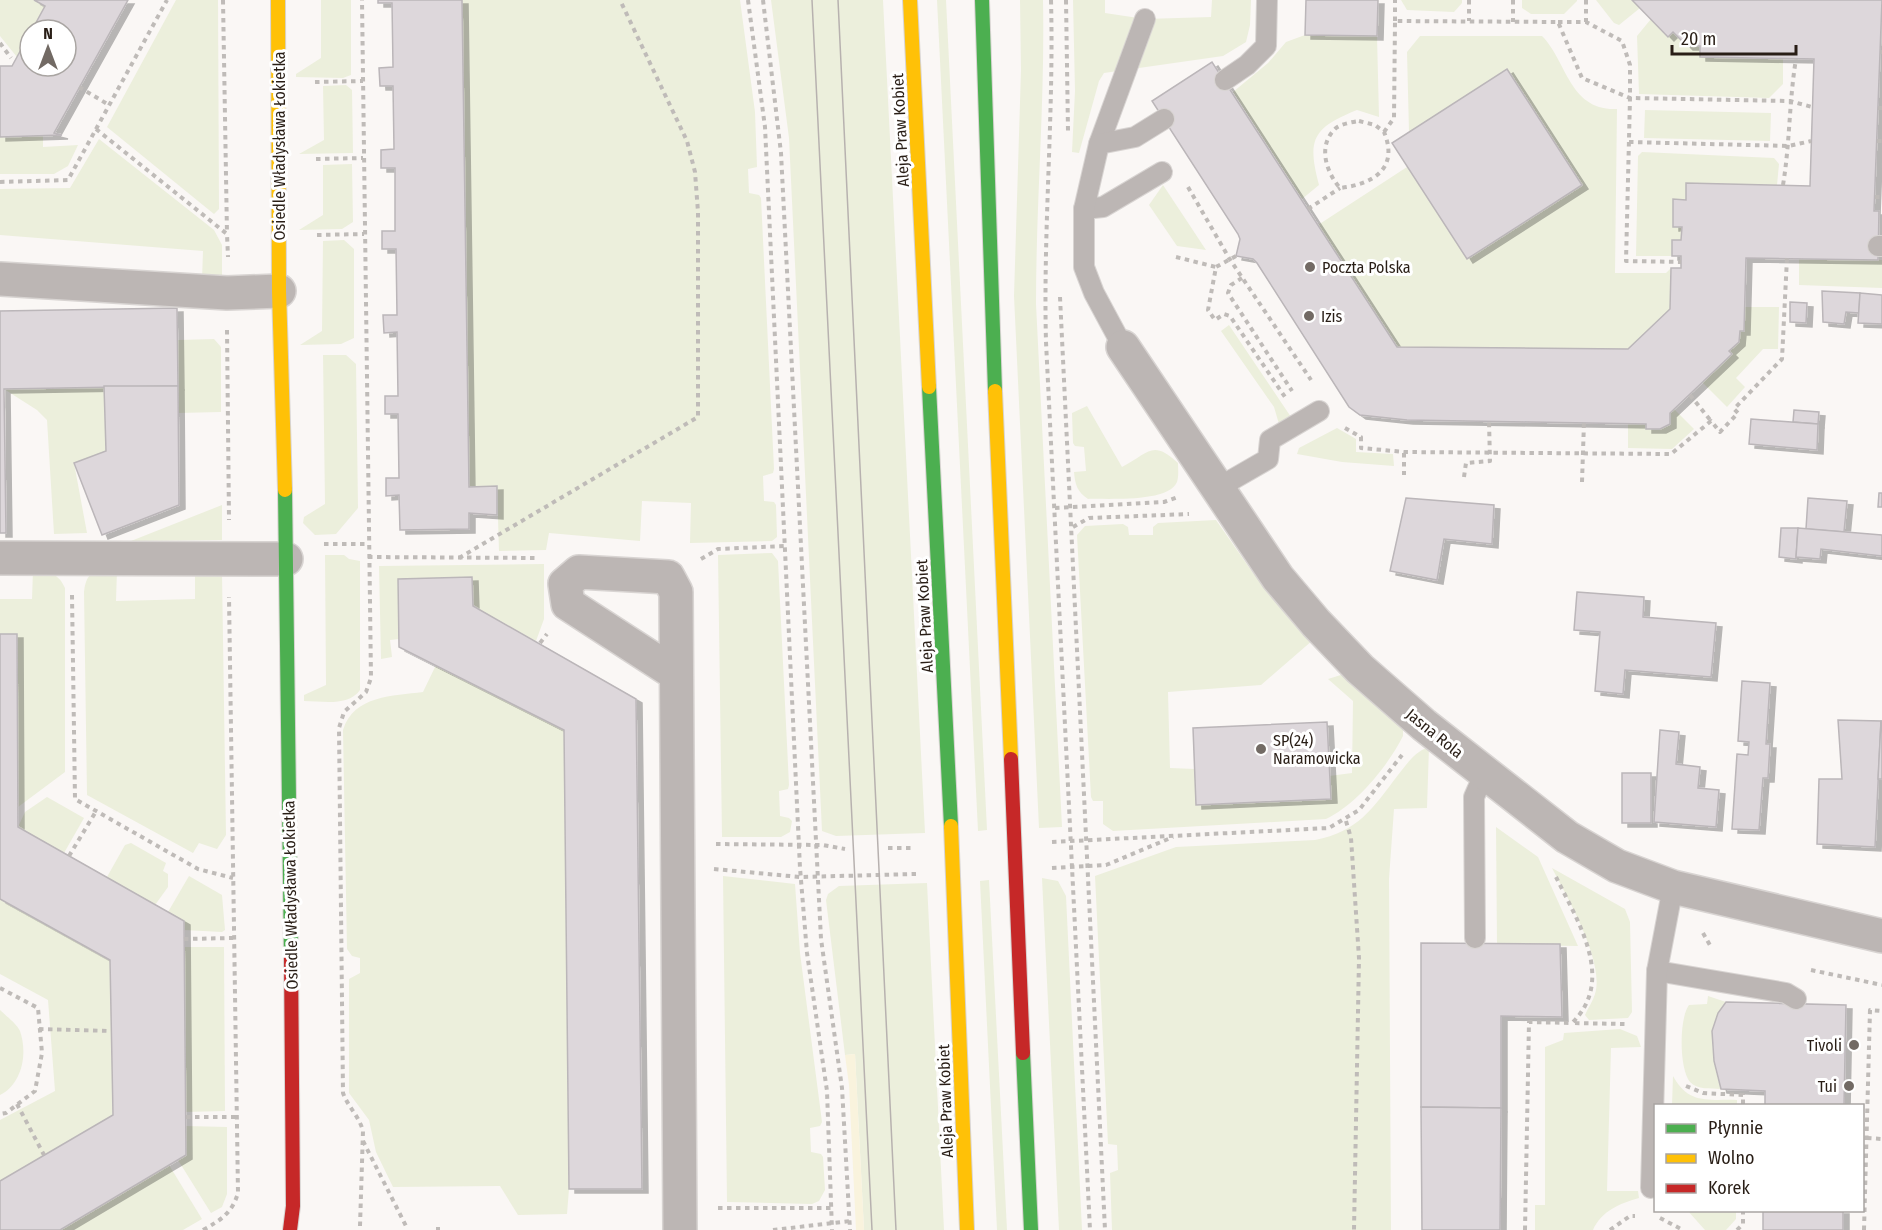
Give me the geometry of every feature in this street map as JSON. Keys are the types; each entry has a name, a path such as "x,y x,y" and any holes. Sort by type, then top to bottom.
{"street":[{"name":"Osiedle Władysława Łokietka","path":"278,0 279,291 301,551 293,1194 290,1230"},
{"name":"Aleja Praw Kobiet","path":"910,0 952,846 967,1230"},
{"path":"982,0 987,228 1032,1230"},
{"path":"0,279 227,293 279,291"},
{"name":"Jasna Rola","path":"1123,347 1218,493 1278,578 1316,623 1360,669 1424,725 1567,837 1617,866 1672,887 1882,936"},
{"path":"0,558 71,559 301,551"},
{"path":"676,674 568,604 566,584 579,573 668,577 676,592 680,1219"}],"lane":[{"path":"1225,80 1247,65 1266,46 1267,0"},
{"path":"1123,347 1084,267 1084,209 1099,144 1145,19"},
{"path":"1099,144 1135,137 1164,119"},
{"path":"1084,209 1103,207 1162,171"},
{"path":"1218,493 1268,459 1270,440 1318,411"},
{"path":"1475,938 1474,797 1485,772"},
{"path":"1651,1188 1657,971 1672,887"},
{"path":"1657,971 1786,993 1796,999"}],"path":[{"path":"0,182 68,180 167,0"},
{"path":"223,0 228,267"},
{"path":"360,1226 363,1140 360,1119 347,1106 343,1093 339,728 345,712 366,692 371,678 362,0"},
{"path":"459,558 698,417 698,212 695,172 687,141 620,0"},
{"path":"748,0 765,127 798,846 807,953 827,1091 832,1230"},
{"path":"763,0 781,153 820,939 842,1088 850,1230"},
{"path":"1051,0 1053,105 1044,285 1090,1230"},
{"path":"1066,0 1068,136"},
{"path":"1384,132 1394,118 1395,0"},
{"path":"1469,0 1469,21"},
{"path":"1513,0 1513,22"},
{"path":"1586,0 1586,22"},
{"path":"1395,21 1586,22 1622,41 1630,65 1626,261 1681,262"},
{"path":"1558,22 1582,78 1630,99 1790,100 1812,107"},
{"path":"0,43 11,58"},
{"path":"1783,185 1789,146 1790,100 1796,59"},
{"path":"308,82 363,81"},
{"path":"79,87 109,105"},
{"path":"1308,209 1340,188 1360,186 1385,167 1390,155 1384,132 1375,125 1359,121 1337,127 1325,143 1326,164 1331,178 1340,188"},
{"path":"96,129 227,234"},
{"path":"1629,142 1789,146 1811,141"},
{"path":"312,159 363,158"},
{"path":"1185,182 1229,258 1316,386"},
{"path":"1875,197 1882,197"},
{"path":"312,235 364,234"},
{"path":"1236,256 1216,267 1208,310 1215,320 1224,314 1230,315 1291,405"},
{"path":"1176,257 1216,267"},
{"path":"1690,395 1720,432 1738,413 1734,409 1782,359 1787,258"},
{"path":"1242,278 1231,285 1228,293 1299,401"},
{"path":"1060,289 1105,1230"},
{"path":"227,320 229,530"},
{"path":"1464,477 1466,463 1490,461 1489,421"},
{"path":"1342,426 1361,437 1361,448 1404,452 1671,454 1711,421"},
{"path":"1582,482 1584,422"},
{"path":"1404,452 1404,475"},
{"path":"1055,508 1164,502 1197,491 1218,493 1212,513 1089,518 1079,521 1072,527"},
{"path":"301,551 368,544"},
{"path":"668,577 718,549 784,546"},
{"path":"368,557 536,557 579,573"},
{"path":"71,559 75,799 95,813 198,869 233,878"},
{"path":"203,1230 224,1218 236,1198 229,593"},
{"path":"1045,842 1312,831 1329,828 1346,820 1370,798 1424,725"},
{"path":"69,856 95,813"},
{"path":"1346,820 1351,838 1359,958 1354,1230"},
{"path":"1049,868 1106,865 1173,837"},
{"path":"677,857 798,846 844,849"},
{"path":"888,848 919,848"},
{"path":"677,857 723,869 800,877 921,874"},
{"path":"1553,869 1589,951 1593,975 1592,994 1585,1011 1572,1023"},
{"path":"184,939 233,938"},
{"path":"0,988 38,1008 42,1053 35,1091 0,1114"},
{"path":"1864,1230 1870,1010 1882,1011"},
{"path":"1525,1230 1528,1022 1635,1024"},
{"path":"39,1029 111,1031"},
{"path":"1684,1084 1691,1090 1703,1093 1743,1095 1743,1104"},
{"path":"17,1104 44,1155"},
{"path":"186,1117 236,1117"},
{"path":"1867,1138 1882,1139"},
{"path":"363,1140 406,1226"},
{"path":"680,1219 831,1208"},
{"path":"1737,1230 1743,1224 1743,1212"},
{"path":"773,1230 832,1221 850,1221"}],"green space":[{"path":"0,0 34,0 45,6 38,18 18,18 17,57 0,36"},
{"path":"176,0 218,0 219,209 214,214 107,127"},
{"path":"321,0 351,0 351,75 343,78 296,77 296,74 321,58"},
{"path":"462,0 740,0 755,112 757,167 748,169 749,193 759,195 761,198 774,469 773,473 763,476 764,501 774,502 776,505 777,537 772,541 690,543 691,503 642,501 640,541 549,533 546,550 499,551 497,486 469,487"},
{"path":"771,0 883,0 925,833 836,836 822,831 789,138"},
{"path":"937,0 946,0 987,830 978,831"},
{"path":"1020,0 1043,0 1036,304 1062,827 1039,828 1014,296 1021,70"},
{"path":"1073,0 1105,0 1105,13 1145,19 1211,17 1212,0 1251,0 1250,25 1246,42 1223,56 1104,73 1099,81 1079,153 1072,152 1075,91"},
{"path":"1401,0 1462,0 1462,3 1454,12 1407,10"},
{"path":"1522,0 1577,1 1564,14 1531,14 1522,8"},
{"path":"1596,0 1632,0 1640,8 1619,25 1614,23"},
{"path":"1651,19 1668,37 1673,32 1687,46 1700,46 1700,57 1783,59 1783,84 1769,98 1639,94 1637,36"},
{"path":"1305,35 1377,36 1379,117 1357,110 1330,123 1322,130 1314,146 1315,170 1319,185 1302,199 1233,92 1268,63 1286,42"},
{"path":"1420,36 1542,36 1579,93 1589,102 1601,107 1617,109 1615,273 1666,273 1671,268 1670,309 1628,349 1397,347 1318,225 1407,167 1467,259 1581,184 1507,69 1409,132 1407,52"},
{"path":"346,85 352,90 353,153 299,154 324,140 323,86"},
{"path":"1645,110 1771,113 1770,141 1644,138"},
{"path":"43,136 43,147 78,145 68,166 54,174 0,174 0,137"},
{"path":"99,139 214,230 222,245 222,281 202,280 203,251 0,235 0,189 70,188"},
{"path":"1642,152 1774,158 1779,164 1777,185 1687,183 1686,200 1673,199 1673,227 1682,227 1681,240 1672,240 1672,256 1636,256 1638,156"},
{"path":"352,164 353,222 342,229 299,230 323,215 323,165"},
{"path":"1163,185 1206,250 1177,246 1149,205"},
{"path":"344,240 354,249 354,338 341,344 300,345 322,331 323,241"},
{"path":"1799,258 1882,260 1882,288 1799,285"},
{"path":"1745,307 1779,307 1778,349 1763,349 1736,378 1745,387 1727,407 1702,382 1732,354 1729,351 1739,342 1740,331 1744,330"},
{"path":"1229,325 1291,417 1279,424 1274,407 1221,331"},
{"path":"214,339 221,347 221,412 178,413 178,340"},
{"path":"323,355 346,355 356,364 358,508 336,534 315,535 303,523 304,517 325,504"},
{"path":"104,386 106,451 74,463 87,533 54,534 47,420 37,410 4,389"},
{"path":"1087,406 1122,467 1145,453 1156,450 1178,463 1178,480 1171,489 1137,498 1088,499 1081,494 1074,472 1086,471 1084,447 1075,446 1073,443 1072,413"},
{"path":"1674,409 1694,429 1672,449 1628,448 1628,424 1646,424 1646,429 1660,429 1670,424 1670,413"},
{"path":"1337,428 1356,439 1356,452 1393,454 1394,466 1342,462 1297,454 1299,448"},
{"path":"222,505 222,540 131,541"},
{"path":"1216,520 1253,573 1313,640 1261,685 1168,692 1170,768 1195,769 1197,805 1331,799 1329,776 1352,773 1353,701 1328,679 1344,674 1403,728 1403,736 1389,760 1370,784 1349,804 1326,819 1113,831 1103,824 1103,801 1093,801 1091,797 1077,535 1085,526 1123,524 1128,527 1129,535 1153,535 1153,527 1158,523"},
{"path":"772,553 778,561 789,785 788,789 779,791 780,816 792,821 790,832 781,837 722,837 718,555"},
{"path":"325,555 344,555 349,559 360,561 360,690 349,699 342,701 304,701 304,695 326,685"},
{"path":"544,564 544,619 536,641 473,606 472,577 398,579 399,639 390,640 392,657 381,659 379,566"},
{"path":"195,569 222,573 226,835 217,849 199,843 193,853 87,795 84,592 90,575 117,570 116,601 195,599"},
{"path":"33,570 48,572 56,576 65,588 65,772 18,807 17,634 0,634 0,599 32,599"},
{"path":"436,665 564,730 569,1189 567,1214 518,1215 500,1186 393,1187 376,1152 369,1120 349,1093 349,979 360,973 360,958 352,956 347,949 343,730 348,718 365,704 376,699 423,692"},
{"path":"1429,747 1427,808 1394,809 1389,879 1391,1230 1112,1230 1110,1173 1118,1170 1117,1145 1108,1144 1095,876 1176,847 1315,840 1343,831 1354,825 1372,808 1412,758"},
{"path":"47,797 84,818 64,853 18,827 25,812"},
{"path":"1496,827 1538,857 1578,946 1497,945"},
{"path":"131,843 166,863 163,871 168,874 168,887 155,905 107,877 125,845"},
{"path":"1552,868 1625,909 1630,922 1632,1012 1628,1018 1589,1020 1585,1015 1595,994 1597,981 1595,965 1583,930"},
{"path":"189,876 222,895 225,930 222,932 184,930 168,912"},
{"path":"723,876 795,884 800,953 822,1122 820,1126 810,1128 811,1152 821,1154 823,1157 825,1190 819,1201 812,1204 727,1202"},
{"path":"1042,878 1058,881 1066,896 1082,1230 1059,1230"},
{"path":"989,880 1007,1230 997,1230 980,881"},
{"path":"927,883 944,1230 864,1230 855,1054 845,1055 826,900 828,894 839,886"},
{"path":"0,899 110,960 113,1115 0,1181 0,1120 55,1091 48,1000 0,974"},
{"path":"184,947 224,947 225,1111 185,1112"},
{"path":"1708,996 1726,1002 1713,1033 1713,1055 1721,1089 1693,1085 1686,1075 1682,1055 1683,1021 1689,1005 1707,1004"},
{"path":"0,1010 19,1028 23,1058 14,1084 0,1095"},
{"path":"1620,1029 1637,1036 1641,1047 1611,1048 1607,1191 1638,1191 1639,1198 1619,1205 1606,1213 1593,1230 1535,1230 1535,1205 1545,1205 1545,1047 1563,1040 1564,1033"},
{"path":"1673,1076 1686,1092 1693,1096 1708,1100 1737,1100 1737,1104 1672,1104"},
{"path":"186,1126 227,1127 227,1194 222,1207 211,1213 178,1160 186,1155"},
{"path":"169,1165 202,1219 183,1230 60,1230"},
{"path":"1689,1212 1736,1212 1736,1219 1726,1230 1705,1230"}],"sand":[{"path":"855,1054 864,1230 856,1230 849,1085 845,1055"}],"building":[{"path":"34,0 128,0 54,133 62,135 0,137 0,66 12,66 18,55 18,78 78,78 78,18 38,18 45,6"},
{"path":"378,0 462,0 469,487 497,486 497,515 469,513 469,529 400,530 399,495 386,496 386,478 399,478 398,414 385,414 385,396 398,396 397,332 384,333 383,315 397,315 396,249 382,249 382,231 395,231 395,168 381,168 381,150 394,149 393,86 380,86 379,68 393,67 392,3 378,3"},
{"path":"1306,0 1378,0 1377,36 1305,35"},
{"path":"1632,0 1882,0 1874,211 1879,211 1878,260 1746,258 1744,331 1740,331 1739,342 1729,351 1732,354 1670,413 1670,424 1660,429 1646,429 1646,424 1407,420 1360,415 1349,407 1257,263 1253,259 1236,256 1240,239 1238,234 1152,101 1212,62 1397,347 1628,349 1670,309 1671,268 1681,268 1681,256 1672,256 1672,240 1681,240 1682,227 1673,227 1673,199 1686,200 1686,183 1810,186 1814,59 1700,57 1700,46 1687,46 1673,32 1668,37"},
{"path":"1507,69 1582,185 1467,259 1392,143"},
{"path":"1822,291 1860,293 1859,313 1846,312 1844,324 1823,322"},
{"path":"1860,293 1882,295 1882,324 1858,323"},
{"path":"1790,302 1807,303 1806,323 1790,322"},
{"path":"177,308 178,386 4,389 6,533 0,533 0,311"},
{"path":"104,386 178,386 179,505 102,535 74,463 106,451"},
{"path":"1794,410 1819,412 1818,424 1793,422"},
{"path":"1751,419 1818,424 1817,450 1749,444"},
{"path":"1879,493 1882,493 1882,507 1878,507"},
{"path":"1406,498 1494,505 1492,544 1444,539 1437,580 1390,571"},
{"path":"1808,498 1847,501 1844,532 1806,529"},
{"path":"1781,528 1798,528 1796,559 1779,557"},
{"path":"1798,528 1882,535 1882,556 1821,549 1820,559 1796,557"},
{"path":"472,577 473,606 636,699 642,1189 569,1189 564,730 399,647 398,579"},
{"path":"1577,592 1644,597 1643,617 1716,623 1711,677 1625,670 1623,694 1595,691 1600,632 1574,630"},
{"path":"0,634 17,634 18,827 184,921 186,1155 60,1230 0,1230 0,1181 113,1115 110,960 0,899"},
{"path":"1742,681 1770,683 1766,744 1770,744 1768,778 1763,778 1759,830 1732,829 1737,754 1748,755 1749,742 1738,741"},
{"path":"1838,720 1881,721 1875,847 1817,844 1819,779 1842,779"},
{"path":"1881,721 1882,779 1878,779"},
{"name":"SP(24) Naramowicka","path":"1327,722 1331,799 1196,805 1193,728"},
{"path":"1660,730 1679,732 1676,764 1700,767 1698,788 1719,790 1716,827 1654,822"},
{"path":"1622,773 1651,773 1651,823 1622,823"},
{"path":"1421,943 1560,944 1562,1017 1501,1016 1501,1108 1421,1107"},
{"path":"1726,1002 1846,1005 1844,1104 1765,1104 1765,1091 1721,1089 1714,1061 1712,1031 1718,1013"},
{"path":"1421,1107 1501,1108 1500,1230 1422,1230"},
{"path":"1763,1212 1843,1212 1843,1230 1763,1230"}],"tram line":[{"path":"812,0 872,1230"},
{"path":"838,0 896,1230"}],"traffic: fast":[{"path":"982,0 995,391"},
{"path":"929,387 951,826"},
{"path":"285,490 291,957"},
{"path":"1023,1053 1031,1230"}],"traffic: slow":[{"path":"278,0 279,291 285,490"},
{"path":"910,0 929,387"},
{"path":"995,391 1011,759"},
{"path":"951,826 967,1230"}],"traffic: jam":[{"path":"1011,759 1023,1053"},
{"path":"290,1230 293,1206 291,957"}],"place":[{"name":"Poczta Polska","path":"1310,267"},
{"name":"Izis","path":"1309,316"},
{"name":"SP(24) Naramowicka","path":"1261,749"},
{"name":"Tivoli","path":"1854,1045"},
{"name":"Tui","path":"1849,1086"}]}
